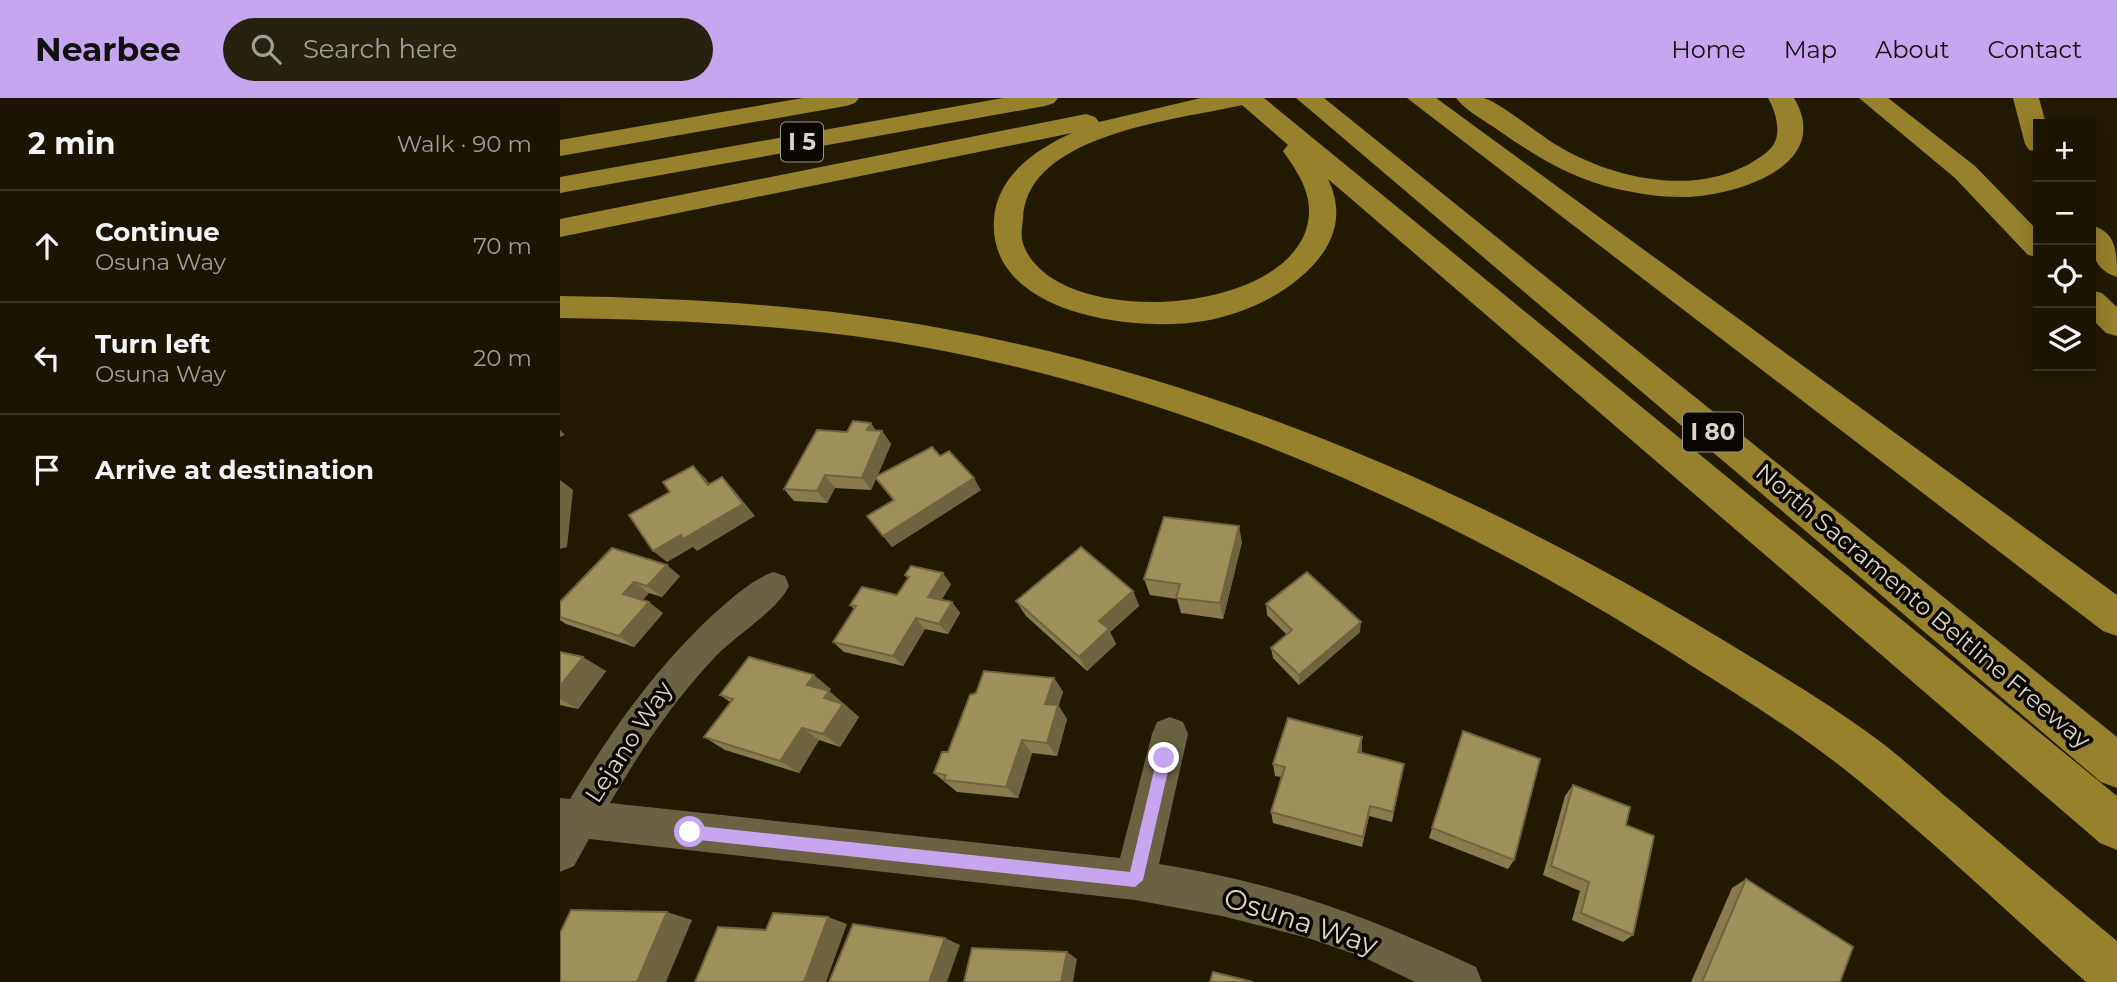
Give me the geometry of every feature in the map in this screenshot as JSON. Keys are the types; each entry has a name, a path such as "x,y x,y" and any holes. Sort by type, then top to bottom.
{"highway":[{"name":"I 5","path":"560,148 846,98"},
{"name":"I 5","path":"560,185 1045,98"},
{"path":"560,228 1213,98"},
{"name":"North Sacramento Beltline Freeway","path":"1309,98 2117,766"},
{"path":"1420,98 2117,618"},
{"path":"1469,98 1566,162 1588,172 1638,185 1682,188 1723,184 1749,176 1769,165 1782,153 1791,133 1790,119 1781,98"},
{"path":"1872,98 1965,172 2035,245"},
{"path":"2026,98 2033,125"},
{"path":"1248,100 1312,169 1325,211 1322,228 1314,245 1283,277 1258,291 1204,310 1167,315 1132,314 1087,305 1046,287 1026,272 1012,253 1006,219 1019,186 1054,152 1115,126 1248,100"},
{"path":"1248,100 2117,827"},
{"path":"2096,240 2117,267"},
{"path":"2096,305 2117,325"},
{"path":"560,307 713,311 823,322 991,349 1096,375 1183,401 1354,465 1459,513 1571,571 1689,640 1818,724 1863,756 2117,975"}],"street":[{"name":"Lejano Way","path":"566,830 640,719 678,669 722,626 773,586"},
{"path":"1135,880 1170,734"},
{"name":"Osuna Way","path":"566,830 1135,880 1203,890 1299,914 1364,937 1461,982"}],"building":[{"path":"853,421 871,423 867,430 882,431 862,478 825,475 817,491 784,489 817,430 847,432"},
{"path":"932,447 940,456 949,451 974,478 883,536 867,516 894,500 875,477"},
{"path":"693,466 708,485 722,477 743,504 683,539 681,535 653,551 629,515 670,492 663,482"},
{"path":"1164,517 1239,526 1220,603 1176,598 1180,584 1144,579"},
{"path":"1081,547 1133,591 1099,621 1109,629 1079,657 1016,601"},
{"path":"612,548 667,565 647,586 634,582 623,594 649,602 619,636 560,617 560,602"},
{"path":"911,566 943,573 928,597 952,602 939,624 916,618 893,656 833,642 856,606 850,605 862,587 897,595 909,577 905,575"},
{"path":"1307,572 1361,622 1299,675 1271,648 1292,630 1266,604"},
{"path":"560,652 583,657 560,686"},
{"path":"749,657 814,675 807,685 829,691 824,698 843,704 823,734 802,728 780,761 704,737 733,699 720,695"},
{"path":"984,671 1054,678 1045,704 1058,705 1047,743 1022,740 1006,787 944,780 946,775 934,773 942,752 948,752 970,695 976,693"},
{"path":"1288,718 1362,737 1358,752 1404,764 1393,812 1370,806 1363,837 1271,812 1285,767 1273,764"},
{"path":"1463,731 1540,759 1514,860 1432,828"},
{"path":"1573,785 1630,807 1626,825 1654,836 1633,935 1581,913 1589,882 1551,866"},
{"path":"1746,879 1853,947 1840,982 1702,982"},
{"path":"571,910 667,912 637,982 560,982 560,933"},
{"path":"773,913 828,917 804,982 695,982 718,927 766,930"},
{"path":"853,924 945,938 929,982 829,982"},
{"path":"972,948 1067,952 1061,982 964,982"},
{"path":"1213,972 1253,982 1210,982"}],"route":[{"path":"690,832 1135,880 1164,758"}]}
